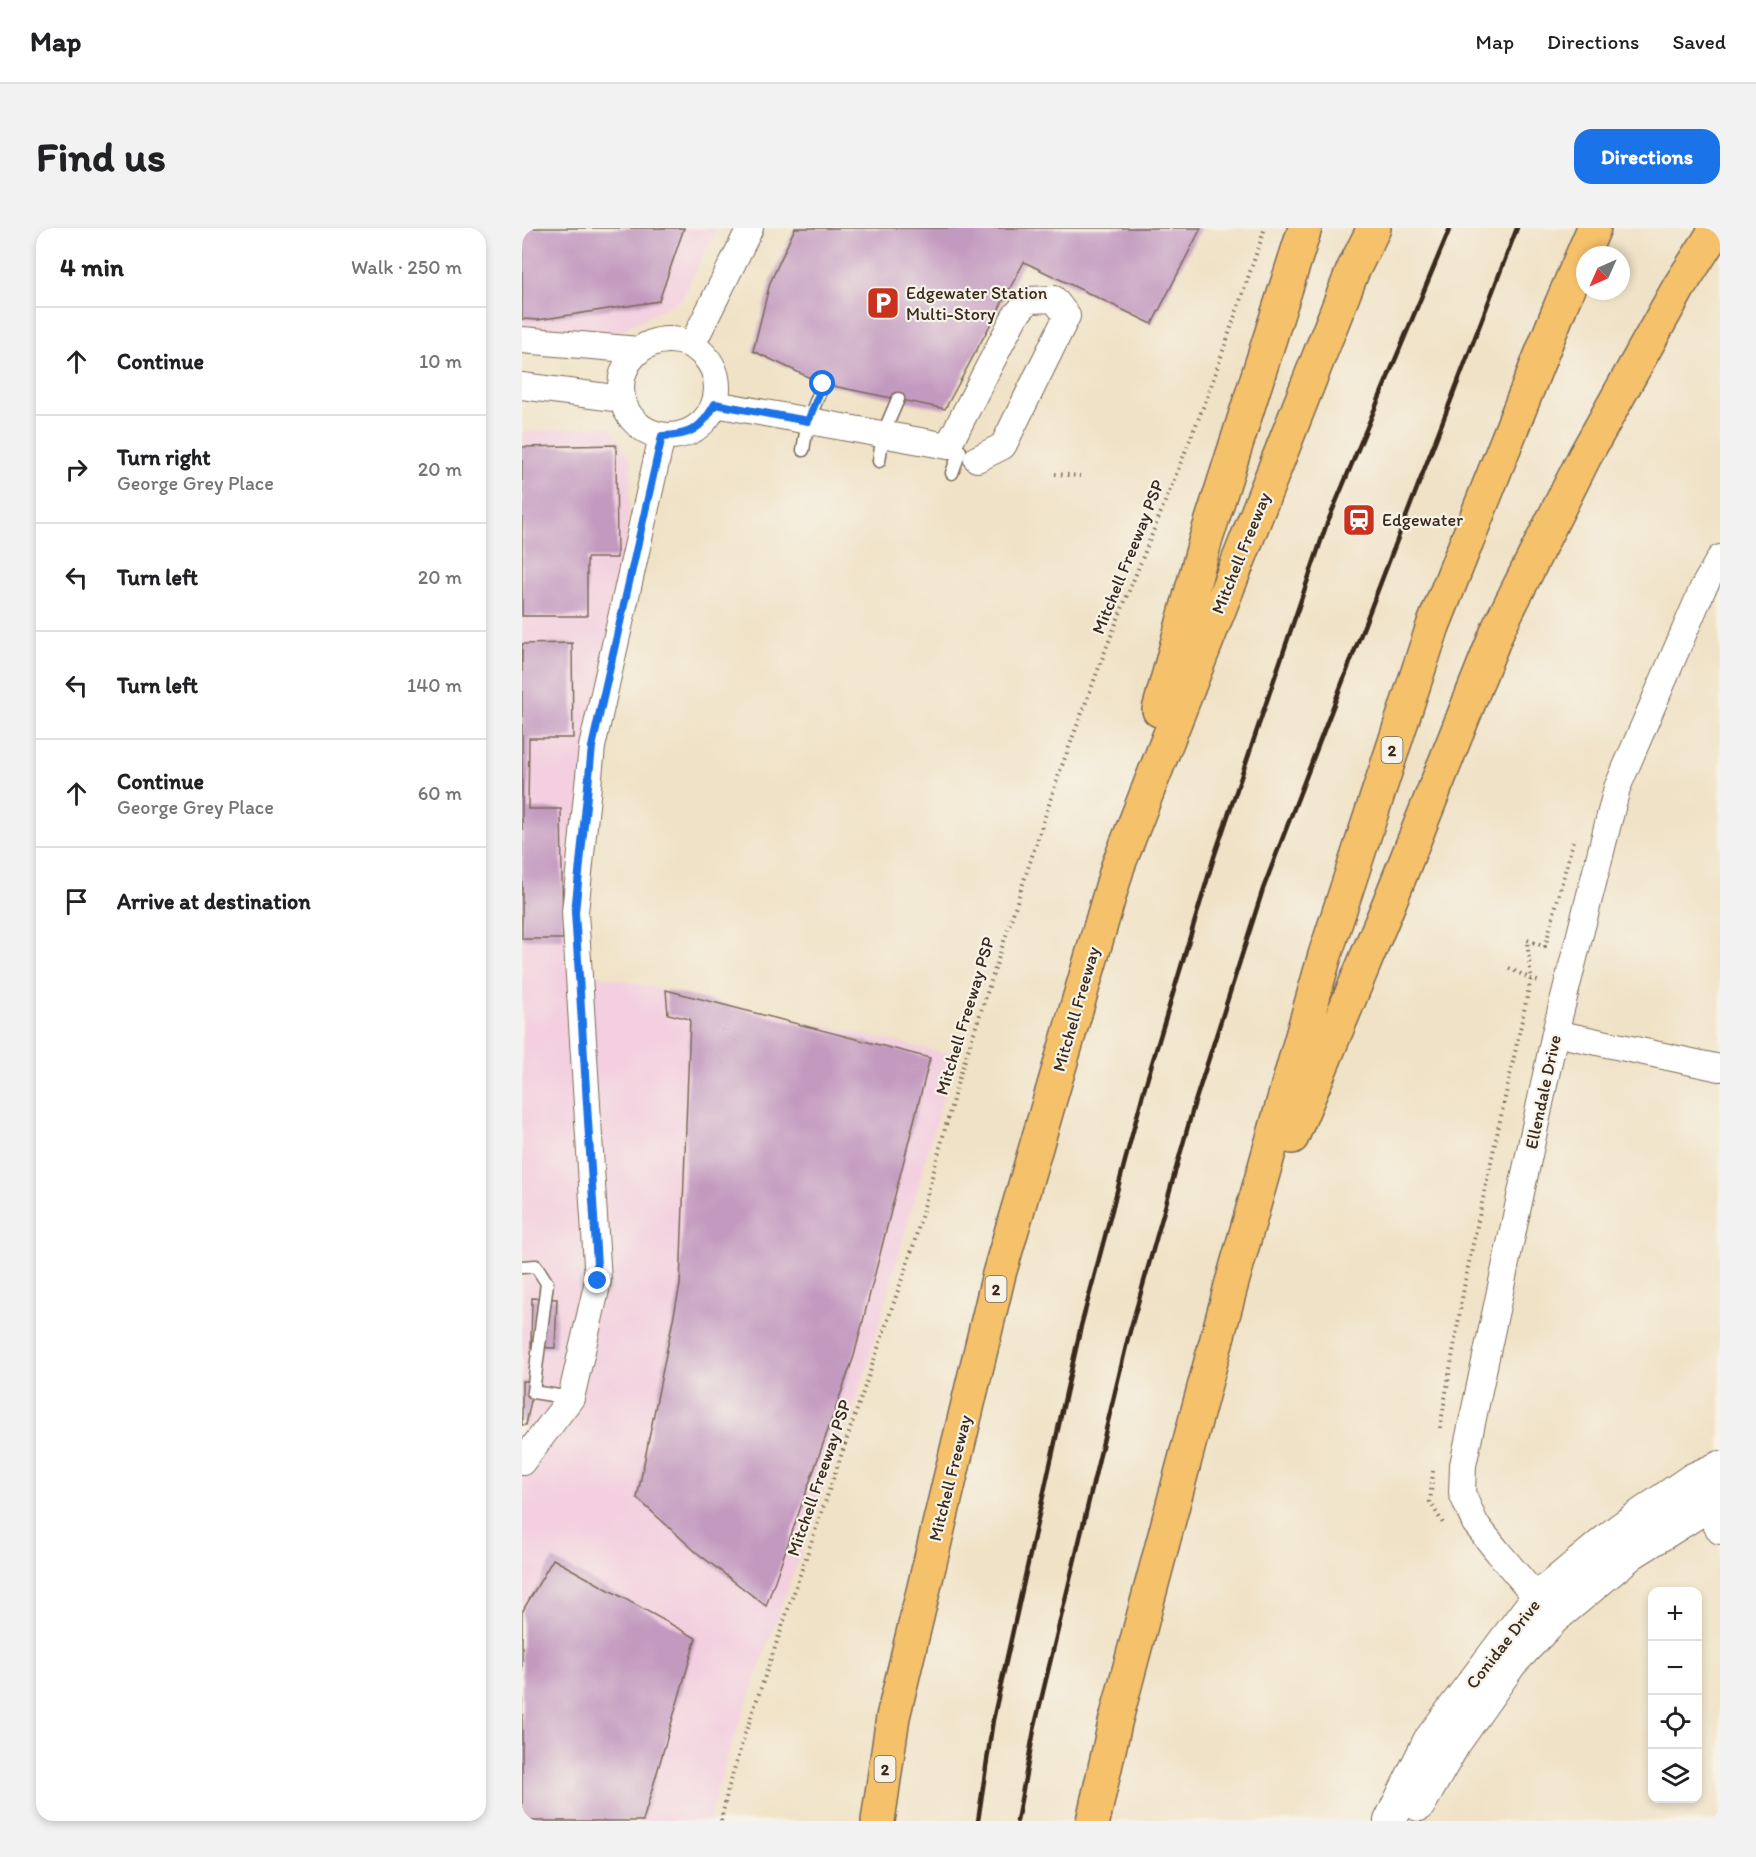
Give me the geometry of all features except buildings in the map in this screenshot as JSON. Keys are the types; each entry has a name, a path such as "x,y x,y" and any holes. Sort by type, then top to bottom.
{"highway":[{"path":"1118,866 1205,542 1305,228"},
{"name":"Mitchell Freeway","path":"878,1821 893,1717 999,1274 1118,866 1353,270 1374,228"},
{"name":"2","path":"1093,1821 1115,1723 1231,1286 1325,955 1433,626 1594,228"},
{"path":"1231,1286 1388,906 1499,627 1591,446 1679,287 1717,228"}],"street":[{"path":"692,345 750,228"},
{"path":"715,404 883,434 962,452 1003,446 1067,316 1054,299 1029,300 1015,316 962,452"},
{"path":"671,339 692,345 705,356 714,370 718,387 715,404 707,418 695,429 679,436 662,436 646,430 632,420 622,399 621,382 626,366 639,350 654,342 671,339"},
{"path":"522,340 639,350"},
{"path":"522,386 622,399"},
{"path":"522,1462 571,1398 598,1281 575,912 592,747 662,436"},
{"name":"Ellendale Drive","path":"1546,1608 1475,1523 1462,1493 1463,1465 1555,1033 1617,788 1712,592 1720,558"},
{"path":"1555,1033 1720,1068"},
{"name":"Conidae Drive","path":"1390,1821 1429,1741 1546,1608 1619,1530 1712,1496"},
{"name":"Conidae Drive","path":"1413,1821 1422,1798 1460,1735 1511,1663 1546,1608"}],"lane":[{"path":"803,450 808,421 823,384"},
{"path":"879,462 883,434 898,399"},
{"path":"952,473 962,452"},
{"path":"522,1267 536,1266 547,1284 528,1388 571,1398"}],"path":[{"name":"Mitchell Freeway PSP","path":"721,1821 743,1740 913,1247 958,1081 1060,771 1107,646 1208,395 1265,228"},
{"path":"1055,474 1080,477"}],"shaded area":[{"path":"522,228 716,228 682,299 616,333 522,329"},
{"path":"610,426 632,462 625,569 566,968 955,1055 867,1368 725,1764 709,1821 522,1821 522,432"}],"railway":[{"path":"978,1821 993,1720 1081,1326 1144,1090 1214,857 1326,526 1450,228"},
{"path":"1017,1821 1035,1725 1128,1338 1194,1105 1263,889 1517,228"}],"place":[{"name":"Edgewater Station Multi-Story","path":"883,303"},
{"name":"Edgewater","path":"1359,520"}],"route":[{"path":"598,1281 575,912 592,747 662,436 679,436 695,429 707,418 715,404 808,421 823,384"}]}
